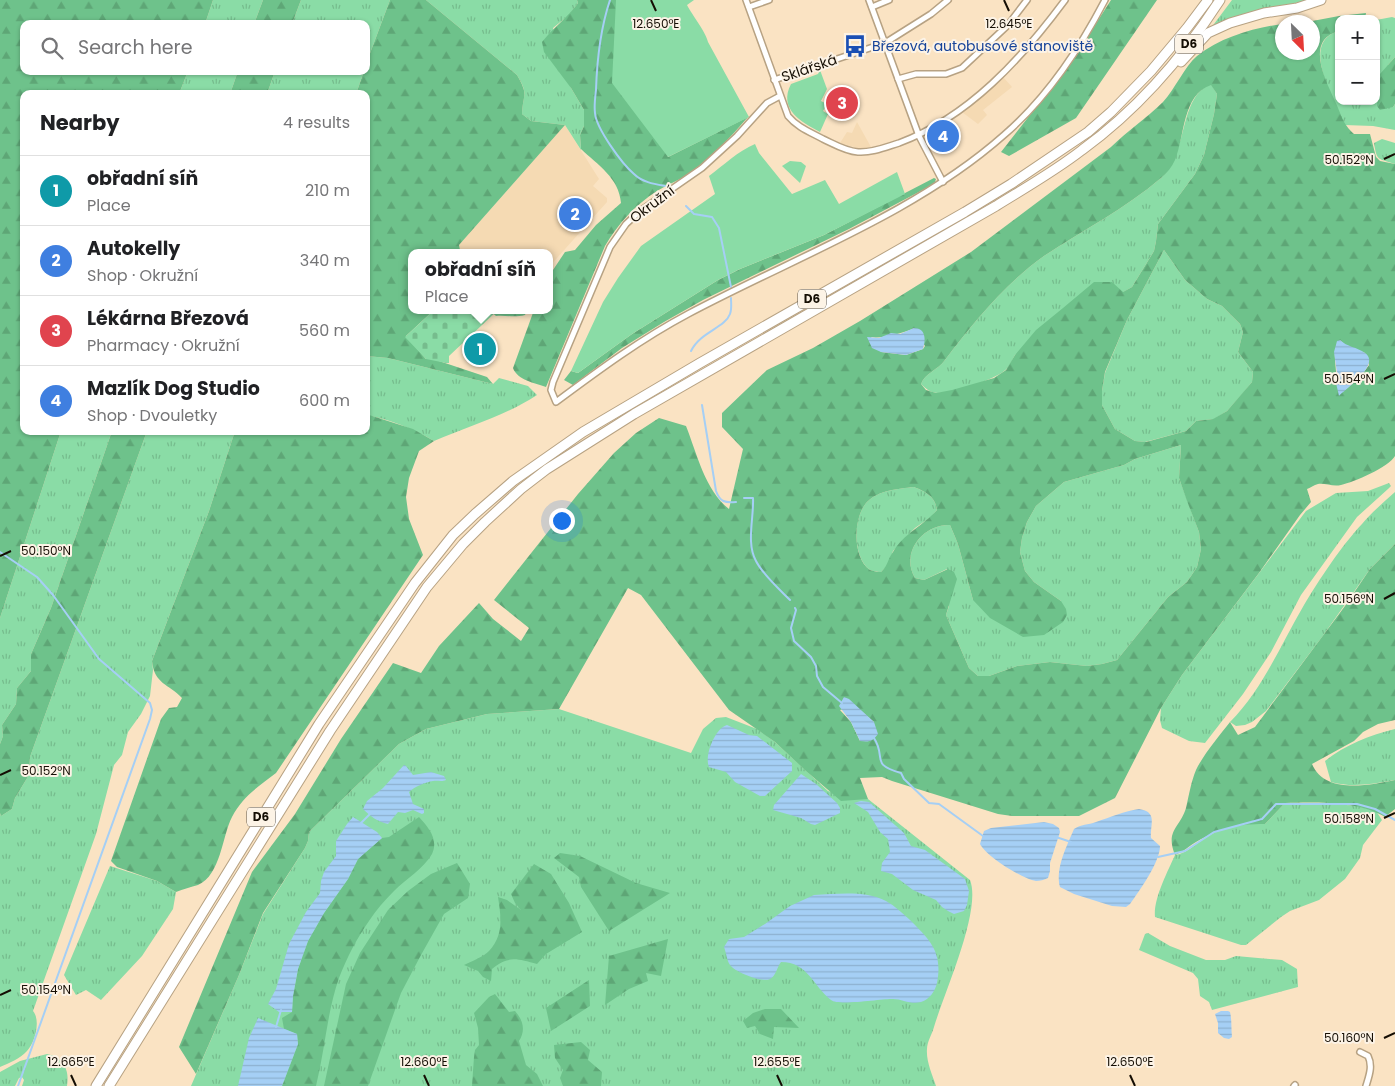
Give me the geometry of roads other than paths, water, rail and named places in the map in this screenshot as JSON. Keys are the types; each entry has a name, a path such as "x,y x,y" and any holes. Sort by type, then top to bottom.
{"highway":[{"path":"1163,56 1167,45 1201,0"},
{"name":"D6","path":"96,1086 319,724 415,583 454,535 513,481 583,432 965,212 1027,174 1088,132 1132,92 1187,28 1208,0"},
{"name":"D6","path":"110,1086 330,731 396,631 444,566 500,507 548,469 634,414 996,206 1046,176 1083,150 1116,123 1154,85 1201,29 1220,0"},
{"path":"1154,85 1170,74 1208,33 1230,23 1264,13 1298,8 1321,0"}],"street":[{"path":"746,0 788,116 800,127 848,150 860,152 874,151 919,136 962,109 1005,71 1036,38 1065,0"},
{"path":"749,7 769,0"},
{"path":"869,0 919,136 943,182 982,154 1027,113 1078,48 1106,0"},
{"path":"872,7 889,0"},
{"name":"Sklářská","path":"774,80 885,43 931,14 948,0"},
{"path":"898,79 916,74 946,74 962,68 1008,25 1027,0"},
{"name":"Okružní","path":"780,96 767,104 737,136 702,168 640,211 610,246 553,382 551,390 556,402 627,350 680,318 888,214 943,182"},
{"path":"1360,1052 1368,1056 1371,1064 1366,1086"}],"water":[{"path":"914,328 923,332 925,342 923,349 906,355 881,352 872,348 867,337 879,338 891,333 900,334"},
{"path":"1340,340 1365,353 1369,358 1369,363 1361,376 1339,396 1336,383 1337,373 1334,352 1337,341"},
{"path":"844,697 849,699 874,722 878,734 872,740 860,741 851,722 839,706"},
{"path":"727,725 749,735 757,736 792,763 792,771 765,796 760,796 735,782 726,772 709,767 708,756 712,743 718,731"},
{"path":"404,765 413,775 431,772 444,776 446,780 427,782 409,792 413,804 424,809 424,813 413,810 405,813 398,812 388,824 381,822 363,809 367,801 383,788"},
{"path":"801,774 816,784 837,803 840,813 815,825 801,818 773,810 774,805"},
{"path":"861,801 869,802 904,833 911,846 925,850 965,879 969,891 964,911 954,914 942,907 936,900 913,890 892,874 881,871 882,863 890,852 888,839 880,832 868,812 854,803"},
{"path":"1139,809 1149,813 1151,816 1151,838 1160,846 1153,868 1130,904 1126,907 1112,906 1074,894 1060,887 1060,865 1074,829"},
{"path":"353,817 377,832 382,838 358,859 348,879 324,913 308,941 298,969 292,1012 279,1012 268,1004 276,989 289,944 306,912 320,893 324,872 336,856 336,841"},
{"path":"1044,822 1053,824 1059,828 1060,832 1050,863 1048,878 1040,881 1014,872 989,855 980,844 984,831 991,828"},
{"path":"814,895 869,895 886,901 910,920 924,934 936,955 938,963 937,983 932,994 924,1001 917,1003 895,999 835,1002 825,994 804,970 790,963 781,962 774,976 766,980 737,971 730,965 724,947 729,939 744,937 790,906"},
{"path":"1221,1011 1230,1012 1232,1037 1229,1039 1224,1038 1218,1033 1218,1023 1215,1014"},
{"path":"258,1018 297,1034 298,1044 282,1086 238,1086 249,1038"}],"waterway":[{"path":"610,0 601,33 598,56 596,120 610,145 637,177 644,181 665,186"},
{"path":"686,206 694,214 712,217 719,228 731,287"},
{"path":"691,351 700,339 727,319 731,310 731,298"},
{"path":"702,405 716,491 719,498 723,501 736,502"},
{"path":"744,498 753,498 751,546 756,561 767,577 790,600"},
{"path":"0,552 37,577 53,595 99,659 150,703 152,710 18,1086"},
{"path":"795,608 791,628 794,641 811,657 823,687 842,703"},
{"path":"874,738 878,745 880,760 885,767 901,773 904,779 929,803 939,804 983,836"},
{"path":"1158,857 1185,851 1214,832 1262,819 1276,804 1357,804 1375,809 1395,820"},
{"path":"361,823 370,814"},
{"path":"1056,837 1071,842"},
{"path":"276,1027 281,1010"}],"place":[{"name":"Březová, autobusové stanoviště","path":"855,46"},
{"name":"Lékárna Březová","path":"842,103"},
{"name":"Mazlík Dog Studio","path":"943,136"},
{"name":"Autokelly","path":"575,214"},
{"name":"obřadní síň","path":"480,349"}]}
